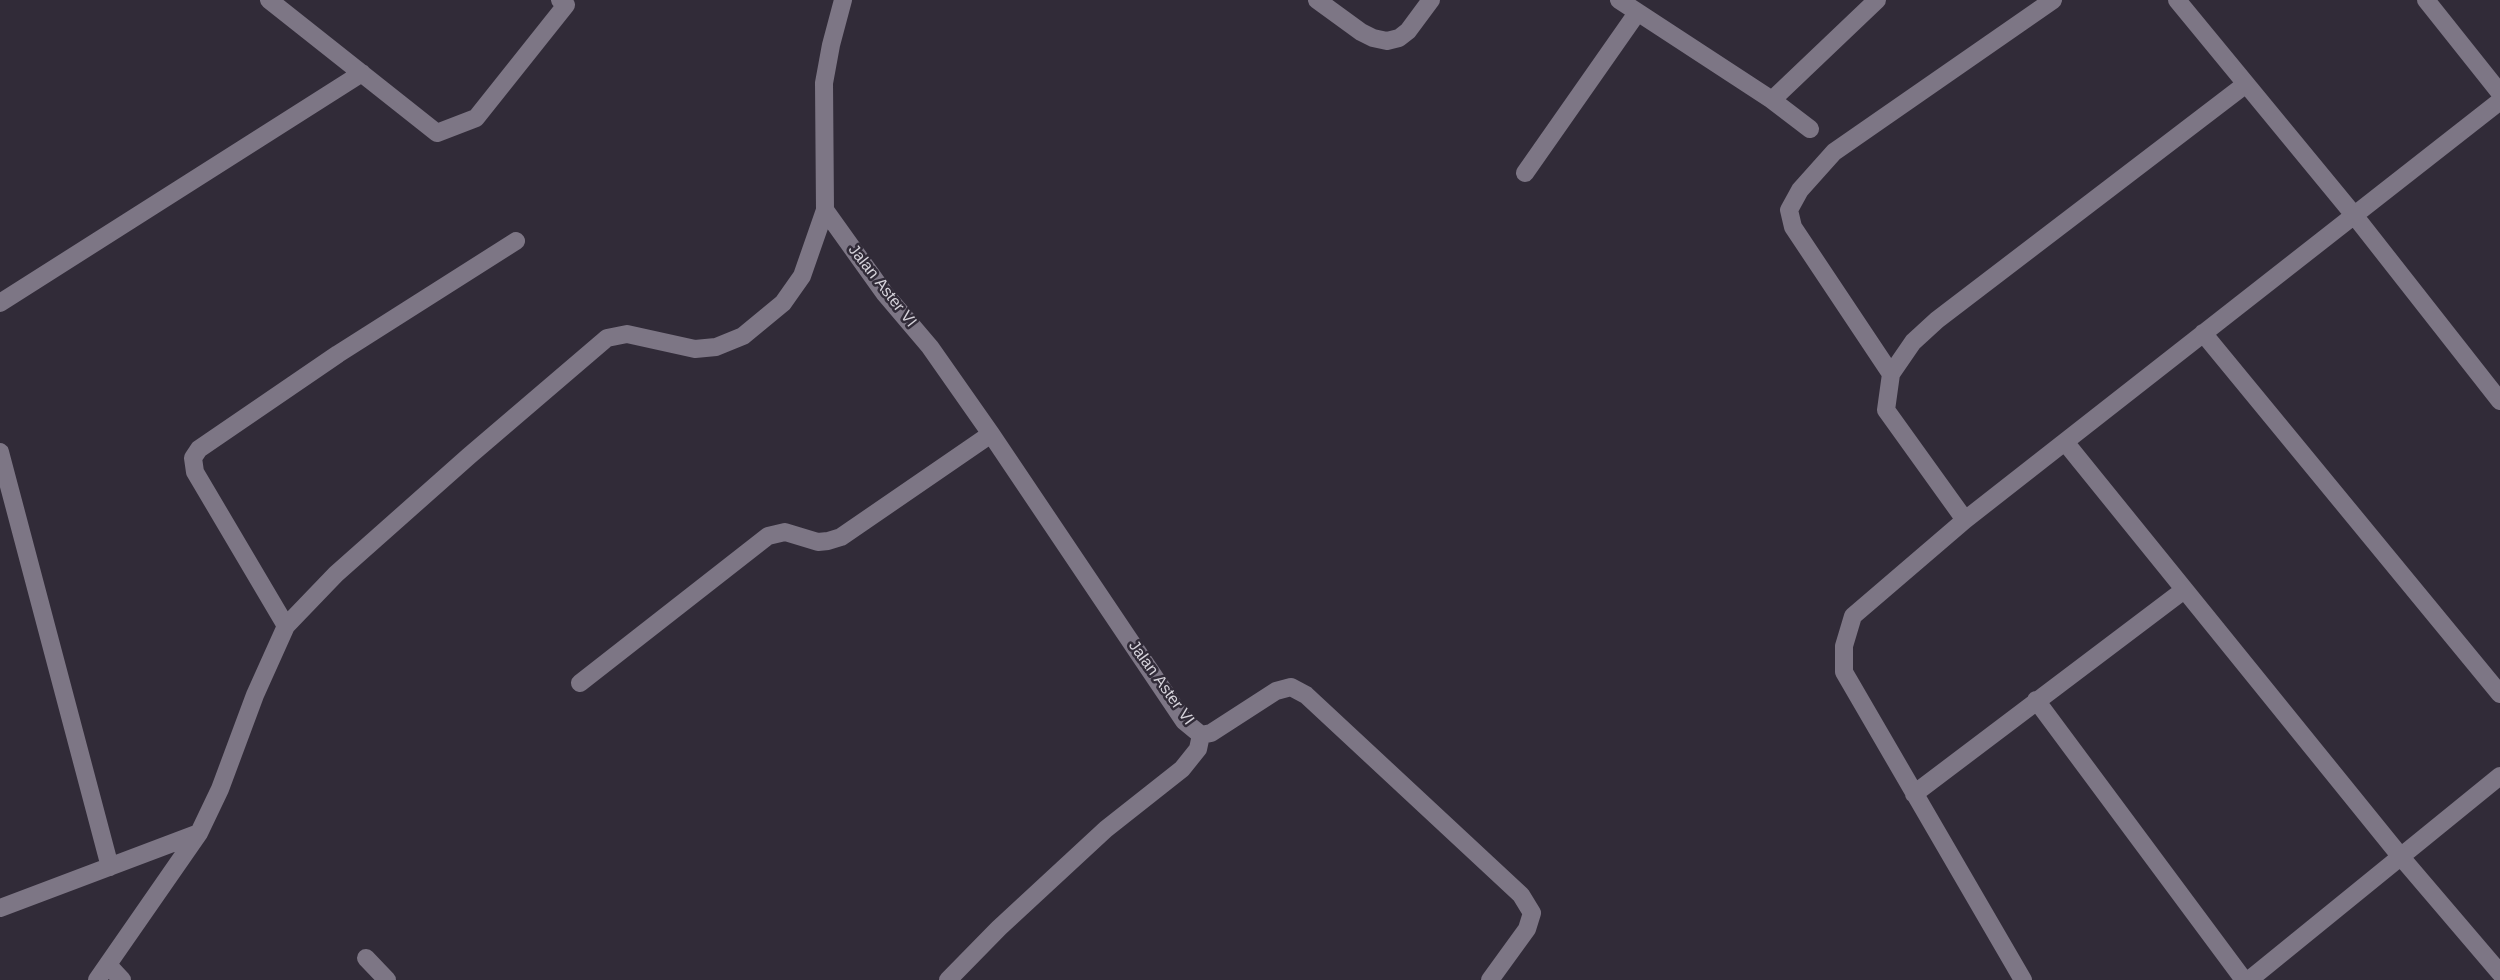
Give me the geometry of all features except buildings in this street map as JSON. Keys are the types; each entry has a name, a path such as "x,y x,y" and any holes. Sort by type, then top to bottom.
{"street":[{"path":"269,0 437,133 476,118 566,5 560,0"},
{"path":"122,980 103,973 199,833 220,789 255,695 286,626 336,574 607,338 627,334 695,350 716,347 743,336 783,303 802,276 825,210 824,83 843,0"},
{"path":"1317,0 1361,32 1373,38 1388,41 1399,38 1408,31 1431,0"},
{"path":"1619,0 1772,100 1810,129"},
{"path":"1772,100 1877,0"},
{"path":"1892,374 1792,227 1789,210 1800,190 1834,152 2053,0"},
{"path":"2177,0 2354,215 2500,401"},
{"path":"2426,0 2500,93"},
{"path":"1525,173 1637,13"},
{"path":"0,303 362,73"},
{"path":"1965,520 1886,410 1892,374 1913,342 1937,320 2246,84"},
{"path":"2023,980 1844,672 1844,646 1853,616 1965,520 2500,101"},
{"name":"Jalan Aster VI","path":"825,210 885,294 930,347 1184,721 1201,735 1211,733 1276,691 1291,687 1306,695 1521,895 1532,913 1527,929 1490,980"},
{"path":"286,626 195,472 193,458 199,449 338,354 516,241"},
{"path":"2203,333 2500,694"},
{"path":"580,683 768,536 785,532 818,542 828,542 841,537 991,434"},
{"path":"2065,442 2401,857 2500,973"},
{"path":"0,452 110,867"},
{"path":"1914,794 2184,590"},
{"path":"2036,700 2244,980"},
{"path":"948,980 999,928 1106,829 1182,769 1198,748 1201,735"},
{"path":"2249,980 2500,776"},
{"path":"0,908 199,833"},
{"path":"366,958 387,980"}]}
